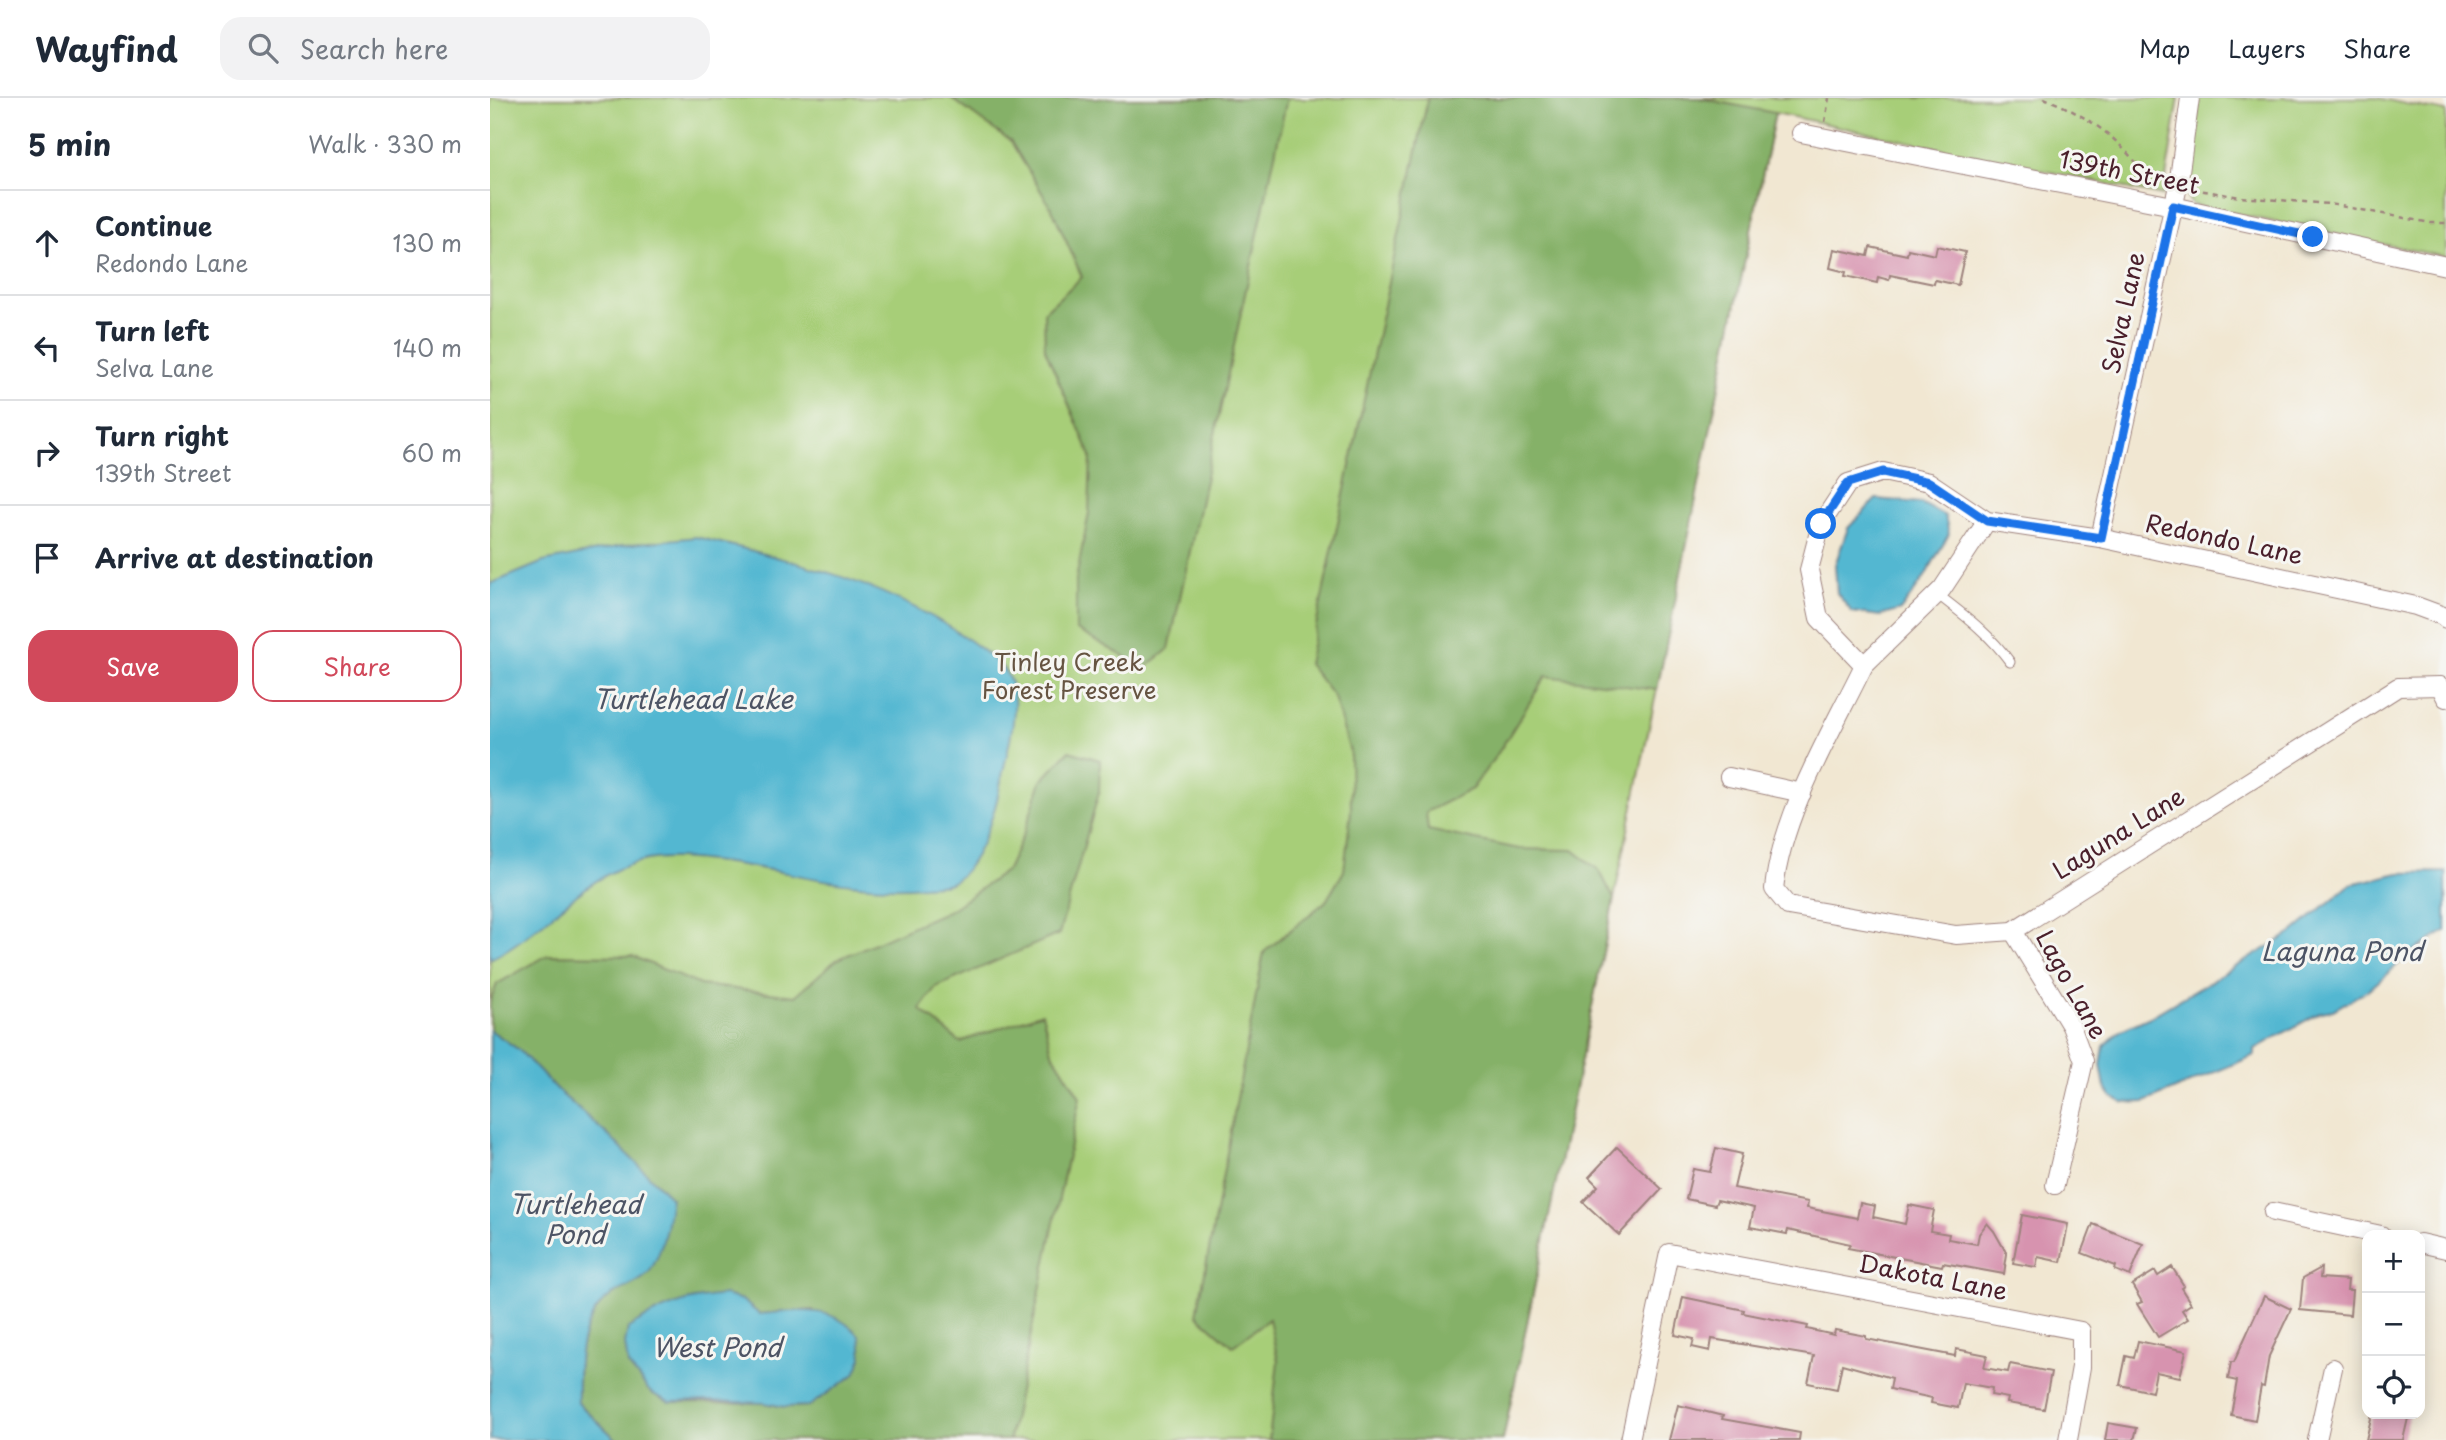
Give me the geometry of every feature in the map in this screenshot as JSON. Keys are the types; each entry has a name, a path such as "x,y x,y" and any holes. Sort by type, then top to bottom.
{"street":[{"name":"Selva Lane","path":"2101,538 2178,186 2190,98"},
{"name":"139th Street","path":"1801,133 2173,206 2446,266"},
{"name":"Redondo Lane","path":"1864,665 1819,618 1809,570 1821,524 1848,483 1883,472 1929,482 1987,521 2101,538 2416,606 2446,619"},
{"path":"1729,777 1802,793 1864,665 1937,593 1987,521"},
{"name":"Laguna Lane","path":"1802,793 1777,859 1774,889 1788,906 1956,935 2013,931 2399,687 2444,688"},
{"name":"Lago Lane","path":"2013,931 2071,1026 2084,1061 2054,1185"},
{"path":"2273,1212 2362,1231"},
{"path":"2425,1245 2446,1249"},
{"name":"Dakota Lane","path":"1630,1440 1669,1253 2081,1331 2081,1367 2068,1440"},
{"path":"2317,1440 2333,1368"}],"lane":[{"path":"1937,593 1980,627 2010,662"}],"path":[{"path":"1822,137 1829,98"},
{"path":"2044,98 2065,107 2109,135 2156,180 2240,197 2330,204 2431,223 2446,223"}],"green space":[{"name":"Tinley Creek Forest Preserve","path":"490,98 2179,98 2163,196 1775,113 1503,1440 490,1440"},
{"path":"951,98 1287,98 1169,649 1145,668 1076,630 1076,579 1089,513 1091,456 1045,349 1044,312 1082,277 1053,211 1011,142"},
{"path":"1428,98 1699,98 1775,113 1657,690 1546,676 1472,789 1426,812 1428,830 1519,849 1573,850 1599,870 1614,899 1503,1440 1269,1440 1278,1361 1269,1319 1233,1346 1197,1315 1264,952 1326,901 1344,871 1351,811 1350,752 1334,697 1308,664"},
{"path":"2200,98 2377,98 2446,112 2446,257 2193,205 2187,198 2185,189"},
{"path":"1069,751 1100,760 1099,792 1059,934 936,987 920,1009 960,1042 1042,1013 1052,1052 1080,1097 1009,1440 617,1440 578,1403 581,1348 589,1322 596,1310 621,1288 649,1273 671,1198 611,1138 557,1090 519,1050 490,1030 490,1002 497,984 548,955 632,956 700,985 795,996 836,960 952,909 1007,870 1024,833 1041,781","holes":["725,1295 741,1300 759,1314 813,1310 855,1374 809,1406 669,1402 651,1393 642,1379"]}],"water":[{"path":"1876,499 1921,503 1945,516 1949,534 1924,578 1901,610 1880,616 1852,612 1837,593 1835,565 1848,528"},
{"name":"Turtlehead Lake","path":"696,537 806,565 879,591 947,626 978,647 1007,673 1014,696 1011,735 998,797 983,840 960,876 950,883 936,885 870,886 737,864 671,858 647,860 603,877 529,934 490,959 490,584 543,562 631,544"},
{"name":"Laguna Pond","path":"2446,872 2446,931 2412,952 2371,988 2255,1049 2255,1055 2145,1102 2123,1103 2111,1096 2105,1087 2101,1065 2104,1046 2121,1030 2150,1017 2292,933 2351,884 2399,873"},
{"name":"Turtlehead Pond","path":"490,1030 519,1050 557,1090 611,1138 671,1198 662,1245 655,1263 642,1279 609,1297 598,1307 581,1345 578,1403 617,1440 490,1440"},
{"name":"West Pond","path":"725,1295 742,1300 759,1314 800,1311 837,1318 860,1336 862,1358 855,1374 809,1406 785,1407 764,1403 710,1401 669,1402 651,1393 628,1365 625,1344 628,1328 674,1305 697,1298"}],"building":[{"path":"1937,246 1965,252 1958,285 1935,280 1934,284 1890,275 1889,280 1878,277 1877,283 1845,276 1846,272 1830,268 1834,249 1868,256 1870,247 1907,255 1908,249 1935,255"},
{"path":"1617,1147 1662,1189 1619,1235 1583,1202 1598,1186 1589,1177"},
{"path":"1716,1148 1742,1154 1734,1188 1808,1202 1807,1208 1857,1218 1860,1203 1875,1206 1873,1217 1905,1224 1909,1205 1934,1210 1930,1231 1949,1234 1948,1239 1977,1244 1979,1234 1987,1223 2007,1254 2004,1274 1943,1263 1942,1266 1848,1248 1850,1244 1788,1230 1787,1234 1750,1227 1754,1208 1717,1200 1715,1205 1686,1199 1693,1169 1710,1172"},
{"path":"2022,1215 2068,1224 2061,1262 2038,1257 2036,1267 2013,1263"},
{"path":"2093,1224 2143,1244 2130,1276 2115,1270 2116,1266 2082,1253"},
{"path":"2172,1267 2191,1304 2182,1310 2188,1319 2158,1337 2137,1304 2142,1302 2132,1285 2155,1271 2158,1276"},
{"path":"2321,1268 2320,1278 2348,1280 2347,1290 2352,1290 2350,1315 2300,1310 2303,1278"},
{"path":"2264,1296 2291,1309 2269,1356 2255,1420 2231,1415 2237,1381 2228,1379 2231,1362 2234,1362"},
{"path":"1683,1297 1808,1326 1807,1329 1834,1335 1835,1330 1866,1336 1866,1339 1955,1356 1956,1349 1987,1355 1984,1368 2008,1372 2010,1364 2051,1372 2044,1409 2007,1403 2008,1398 1991,1395 1992,1388 1963,1383 1958,1408 1931,1403 1932,1398 1890,1389 1892,1378 1842,1364 1837,1389 1808,1383 1814,1356 1712,1339 1710,1351 1692,1347 1694,1339 1675,1335"},
{"path":"2138,1341 2186,1351 2180,1377 2156,1372 2152,1392 2120,1385 2126,1356 2134,1358"},
{"path":"1678,1405 1723,1416 1722,1419 1800,1433 1799,1440 1669,1440"},
{"path":"2371,1419 2408,1419 2403,1440 2366,1440"},
{"path":"2108,1423 2137,1428 2134,1440 2105,1440"}],"route":[{"path":"1821,524 1848,483 1883,472 1929,482 1987,521 2101,538 2173,206 2313,237"}]}
